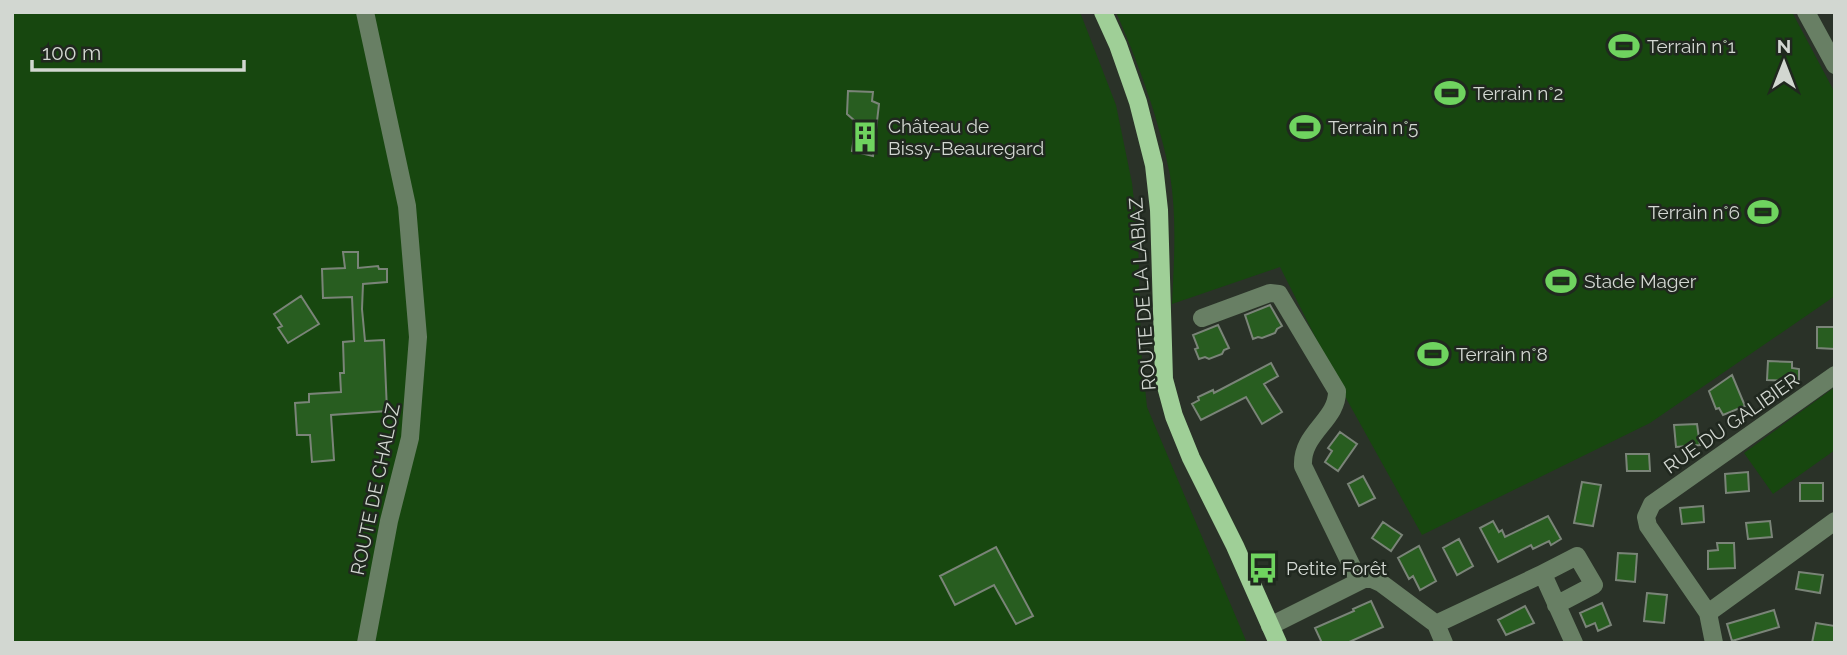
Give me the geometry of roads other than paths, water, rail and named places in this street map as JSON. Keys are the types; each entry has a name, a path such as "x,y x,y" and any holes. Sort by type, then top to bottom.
{"main road":[{"name":"ROUTE DE LA LABIAZ","path":"1103,12 1138,102 1154,165 1159,210 1164,379 1174,416 1274,634"}],"street":[{"name":"ROUTE DE CHALOZ","path":"365,12 407,206 418,337 411,438 389,522 366,643"},
{"path":"1806,12 1835,65"},
{"path":"1202,318 1270,293 1279,294 1300,329 1337,391 1337,398 1305,446 1303,466 1359,581"},
{"name":"RUE DU GALIBIER","path":"1708,613 1648,526 1646,517 1652,505 1835,375"},
{"path":"1714,643 1708,613 1835,522"},
{"path":"1436,624 1577,556 1594,585 1556,605"},
{"path":"1540,575 1546,581 1574,643"},
{"path":"1274,634 1359,581 1372,579 1436,624 1444,643"}],"place":[{"name":"Terrain n°1","path":"1624,46"},
{"name":"Terrain n°2","path":"1450,93"},
{"name":"Terrain n°5","path":"1305,127"},
{"name":"Château de Bissy-Beauregard","path":"865,137"},
{"name":"Terrain n°6","path":"1763,212"},
{"name":"Stade Mager","path":"1561,281"},
{"name":"Terrain n°8","path":"1433,354"},
{"name":"Petite Forêt","path":"1263,568"}]}
